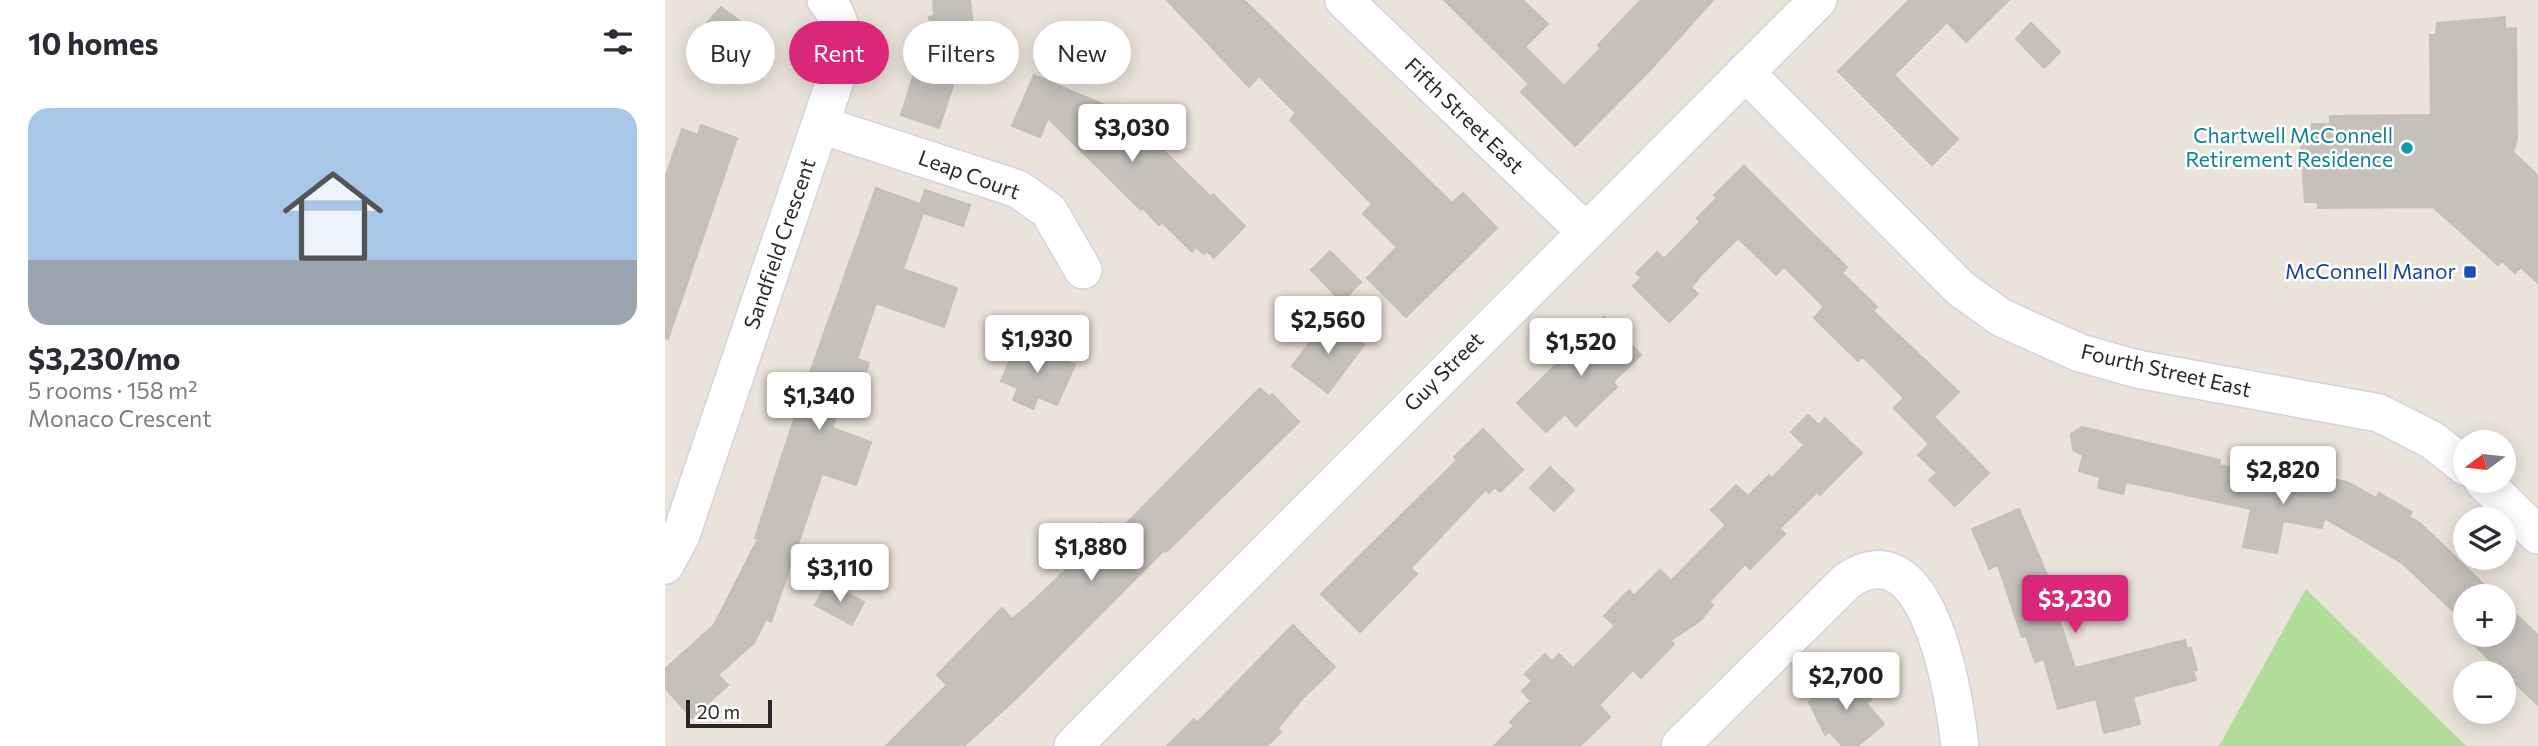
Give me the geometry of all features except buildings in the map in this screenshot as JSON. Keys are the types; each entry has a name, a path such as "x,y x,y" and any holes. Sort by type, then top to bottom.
{"street":[{"name":"Sandfield Crescent","path":"665,565 681,535 842,60 843,46 836,14 826,0"},
{"name":"Fifth Street East","path":"1343,0 1585,231"},
{"name":"Guy Street","path":"1073,746 1818,0"},
{"name":"Fourth Street East","path":"1745,72 1961,289 2002,318 2080,354 2137,369 2379,413 2433,440 2453,456"},
{"name":"Leap Court","path":"821,125 1018,189 1048,211 1083,270"},
{"path":"2496,494 2538,535"},
{"path":"1680,746 1847,581 1861,571 1878,568 1897,573 1906,582 1934,627 1949,669 1960,746"}],"green space":[{"path":"2306,589 2466,746 2219,746"}],"place":[{"name":"Chartwell McConnell Retirement Residence","path":"2407,148"},
{"name":"McConnell Manor","path":"2470,272"}]}
